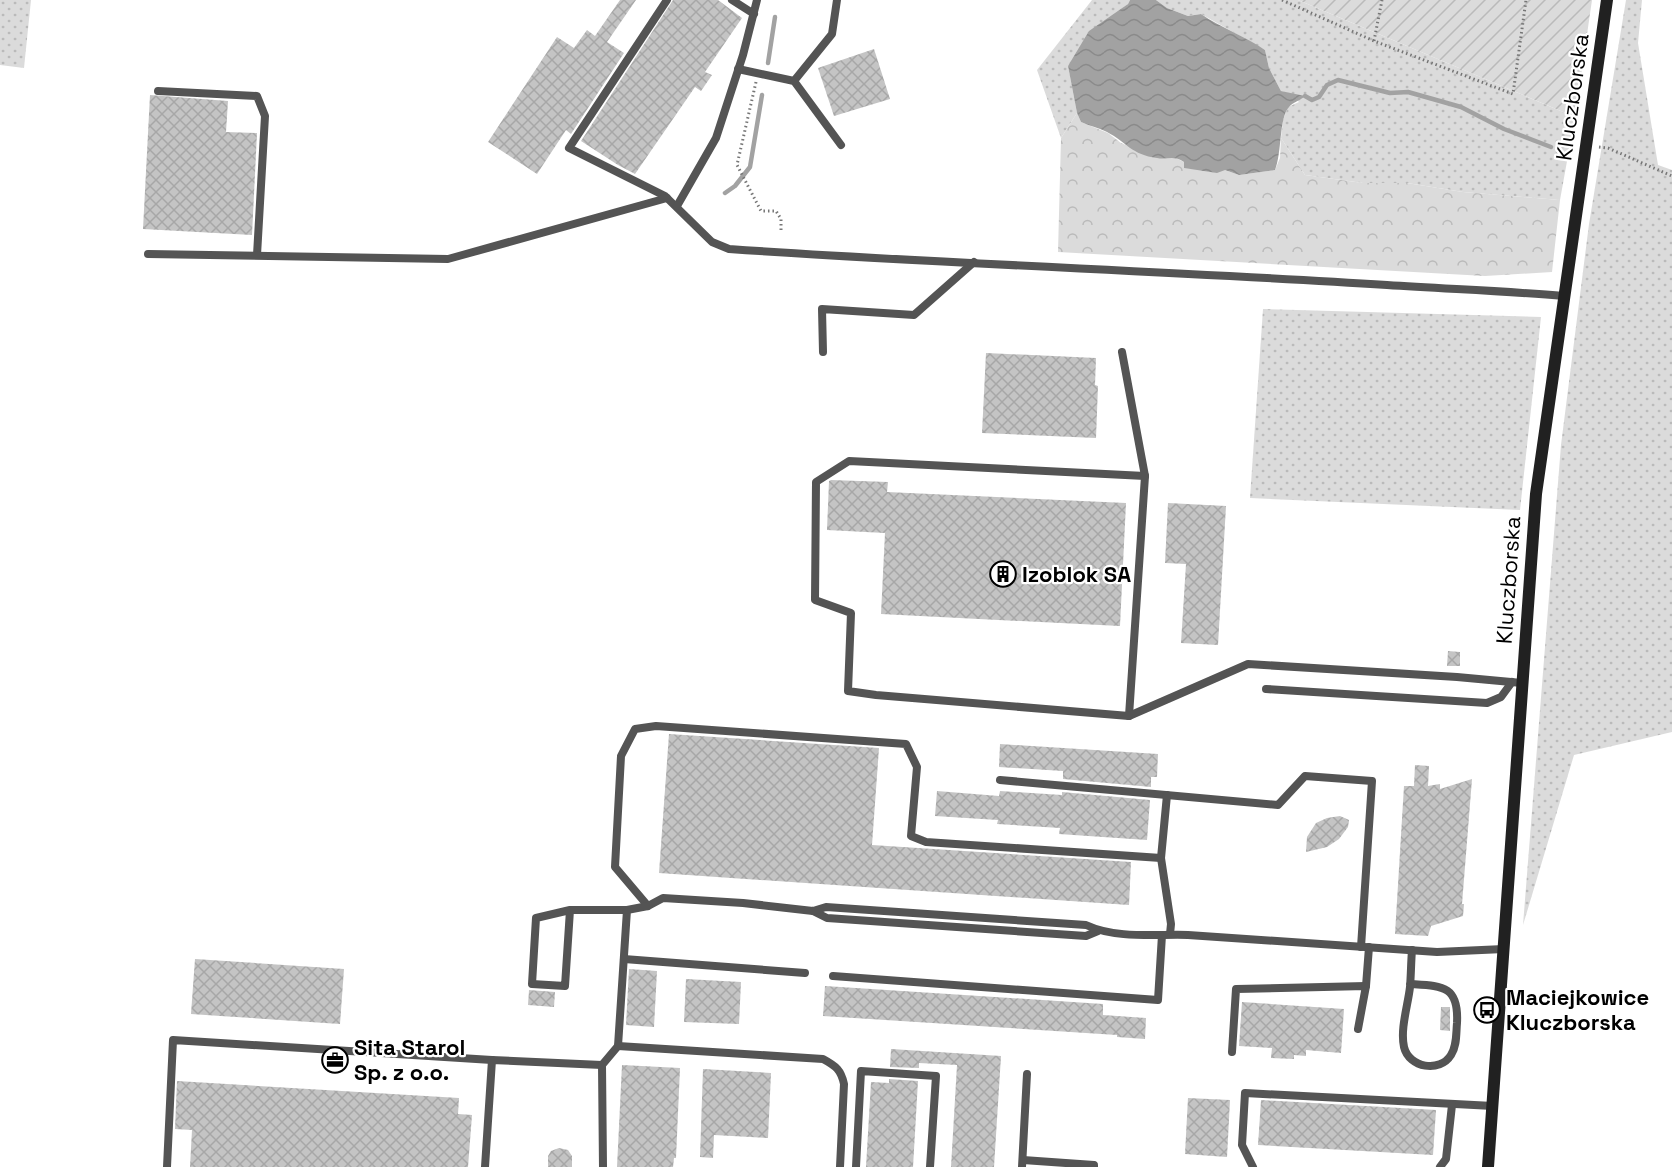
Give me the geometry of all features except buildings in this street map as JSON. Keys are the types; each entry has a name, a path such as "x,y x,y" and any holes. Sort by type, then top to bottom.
{"street":[{"name":"Kluczborska","path":"1488,1167 1504,949 1517,683 1536,494 1607,0"}],"lane":[{"path":"667,0 569,148 667,198 712,242 729,249 1564,296"},
{"path":"732,0 754,14"},
{"path":"677,206 716,138 757,0"},
{"path":"794,81 832,34 837,0"},
{"path":"738,69 794,81 841,145"},
{"path":"158,91 257,96 265,116 257,255"},
{"path":"148,254 448,259 667,198"},
{"path":"823,352 822,309 914,315 974,262"},
{"path":"1122,352 1145,476 1129,716"},
{"path":"1145,476 849,460 816,482 815,600 851,613 848,691 876,696 1129,716 1248,664 1457,676 1517,683"},
{"path":"1266,689 1487,703 1501,697 1517,683"},
{"path":"648,906 615,867 621,756 635,729 656,726 906,744 917,767 911,836 926,842 1161,858"},
{"path":"1000,780 1278,805 1305,776 1372,781 1365,947 1366,986 1358,1029"},
{"path":"833,976 1158,1000 1166,935 1170,924 1161,858 1167,795"},
{"path":"570,910 565,986 532,984 536,918 570,910 627,910 648,906 663,898 743,903 813,911 826,907 1086,926 1098,931 1437,952 1504,949"},
{"path":"603,1167 602,1065 618,1046 627,910"},
{"path":"1410,984 1436,986 1446,990 1454,998 1458,1007 1455,1047 1451,1056 1437,1066 1428,1067 1419,1064 1405,1050 1403,1040 1412,950"},
{"path":"624,959 805,973"},
{"path":"1232,1052 1236,989 1366,986"},
{"path":"167,1167 173,1040 602,1065"},
{"path":"618,1046 824,1059 835,1065 842,1074 844,1084 840,1167"},
{"path":"485,1167 492,1060"},
{"path":"856,1167 861,1071 936,1076 930,1167"},
{"path":"1027,1074 1022,1164 1094,1165 1094,1167"},
{"path":"1252,1167 1242,1145 1245,1093 1493,1106"},
{"path":"1440,1167 1446,1160 1452,1105"}],"path":[{"path":"1282,0 1374,41 1513,94 1526,0"},
{"path":"1374,41 1382,0"},
{"path":"755,85 737,165 761,211 776,212 781,219 781,233"},
{"path":"1608,148 1672,176"}],"green space":[{"path":"0,0 31,0 24,68 0,65"},
{"path":"1092,0 1130,0 1068,66 1077,113 1061,138 1037,70"},
{"path":"1156,0 1298,0 1575,117 1560,200 1463,192 1407,183 1363,183 1305,175 1281,138 1283,120 1288,107 1299,102 1291,94 1281,91 1269,68 1265,50 1201,14 1188,16 1167,8"},
{"path":"1298,0 1592,0 1575,117"},
{"path":"1626,0 1642,0 1638,43 1658,165 1672,170 1672,732 1574,755 1523,925 1561,445 1589,224"},
{"path":"1077,113 1081,122 1108,133 1121,143 1158,158 1174,157 1184,162 1184,168 1225,170 1239,175 1275,170 1280,158 1281,138 1305,175 1363,183 1407,183 1463,192 1560,200 1552,272 1485,276 1058,252 1061,138"},
{"path":"1263,309 1541,317 1520,510 1250,498"}],"water":[{"path":"1130,0 1156,0 1167,8 1188,16 1201,14 1249,40 1265,50 1269,68 1281,91 1305,96 1291,105 1286,112 1275,170 1239,175 1225,170 1217,173 1184,168 1184,162 1180,160 1141,154 1107,132 1081,122 1077,113 1068,66 1089,31 1128,4"}],"waterway":[{"path":"768,63 775,17"},
{"path":"1305,96 1312,100 1319,97 1327,85 1338,80 1390,93 1408,92 1461,107 1504,129 1551,147"},
{"path":"725,193 735,186 750,167 762,95"}],"place":[{"name":"Izoblok SA","path":"1003,574"},
{"name":"Maciejkowice Kluczborska","path":"1487,1010"},
{"name":"Sita Starol Sp. z o.o.","path":"335,1060"}]}
